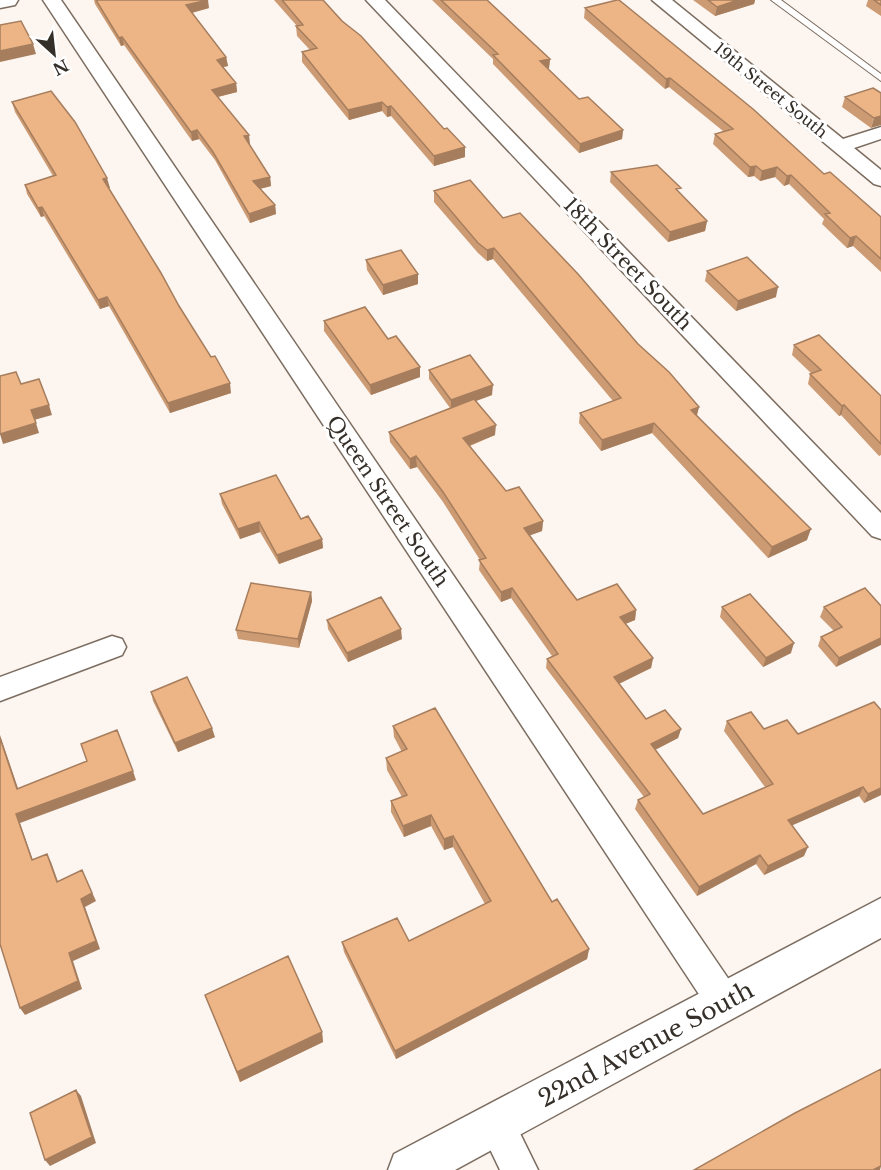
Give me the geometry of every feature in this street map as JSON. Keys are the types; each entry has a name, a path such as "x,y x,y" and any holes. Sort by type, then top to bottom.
{"main road":[{"path":"0,2 7,0"},
{"name":"22nd Avenue South","path":"410,1170 881,917"}],"street":[{"name":"Queen Street South","path":"52,0 724,1002"},
{"name":"18th Street South","path":"375,0 881,529"},
{"name":"19th Street South","path":"661,0 881,180"},
{"path":"840,146 881,133"},
{"path":"0,688 112,647"},
{"path":"496,1124 520,1170"}],"lane":[{"path":"775,0 881,78"}],"building":[{"path":"96,0 208,0 186,5 226,57 217,60 236,83 212,90 249,135 244,136 270,177 253,181 275,205 249,214 213,152 197,130 191,132 122,37 119,38"},
{"path":"282,0 323,0 342,21 361,36 444,129 447,128 465,147 434,156 391,106 387,107 382,102 348,110 302,52 317,48 296,26 303,25"},
{"path":"441,0 487,0 550,59 540,61 579,99 588,97 623,130 580,144 493,55 498,54"},
{"path":"617,0 753,109 824,174 830,172 881,217 881,259 856,236 850,238 825,214 830,213 791,175 787,176 777,167 762,171 756,166 750,167 715,134 733,129 670,78 666,79 585,8"},
{"path":"708,0 738,0 717,7"},
{"path":"21,21 33,44 0,51 0,25"},
{"path":"873,88 881,93 881,116 874,118 845,97"},
{"path":"51,91 75,122 107,178 103,179 179,306 211,357 215,356 230,383 168,403 107,297 98,300 42,207 38,208 25,185 56,175 12,102"},
{"path":"657,165 681,188 676,189 707,221 670,232 611,172"},
{"path":"470,180 503,218 520,213 578,274 638,344 669,372 699,407 691,410 811,529 772,547 654,423 602,440 580,413 621,398 494,248 487,250 478,243 434,191"},
{"path":"401,250 418,274 383,285 366,260"},
{"path":"747,257 778,287 738,301 707,271"},
{"path":"365,307 388,339 396,336 420,367 370,385 324,321"},
{"path":"819,335 881,396 881,444 810,374 821,370 794,345"},
{"path":"470,355 493,385 451,400 429,370"},
{"path":"16,372 21,384 39,379 49,405 31,410 36,423 0,434 0,376"},
{"path":"474,399 496,425 463,438 506,491 519,487 543,521 524,528 567,587 577,600 617,584 636,610 620,617 653,658 614,677 646,719 665,710 681,729 651,744 703,814 773,784 727,721 751,712 764,729 787,720 798,734 874,702 881,710 881,788 868,794 863,787 788,820 808,847 768,866 760,855 699,887 638,800 650,794 547,659 558,654 512,588 501,592 479,560 486,558 443,492 416,456 410,459 389,432"},
{"path":"276,475 301,519 308,516 322,539 277,555 259,522 238,529 220,494"},
{"path":"251,583 311,592 298,639 236,630"},
{"path":"865,588 881,606 881,638 839,658 821,637 842,627 824,607"},
{"path":"750,594 794,643 766,658 722,607"},
{"path":"381,597 401,629 347,653 327,620"},
{"path":"187,677 212,728 175,743 151,692"},
{"path":"435,708 552,902 557,899 589,949 395,1051 342,942 397,918 409,941 491,901 453,836 444,839 431,815 403,826 391,801 407,795 386,758 407,749 393,726"},
{"path":"117,730 133,771 16,814 32,860 47,854 57,882 82,870 92,893 81,899 96,941 69,953 78,981 20,1008 0,944 0,738 17,789 87,761 81,744"},
{"path":"288,956 322,1032 237,1072 205,995"},
{"path":"881,1069 881,1166 873,1170 694,1170 795,1113"},
{"path":"76,1090 92,1137 45,1160 30,1113"}]}
